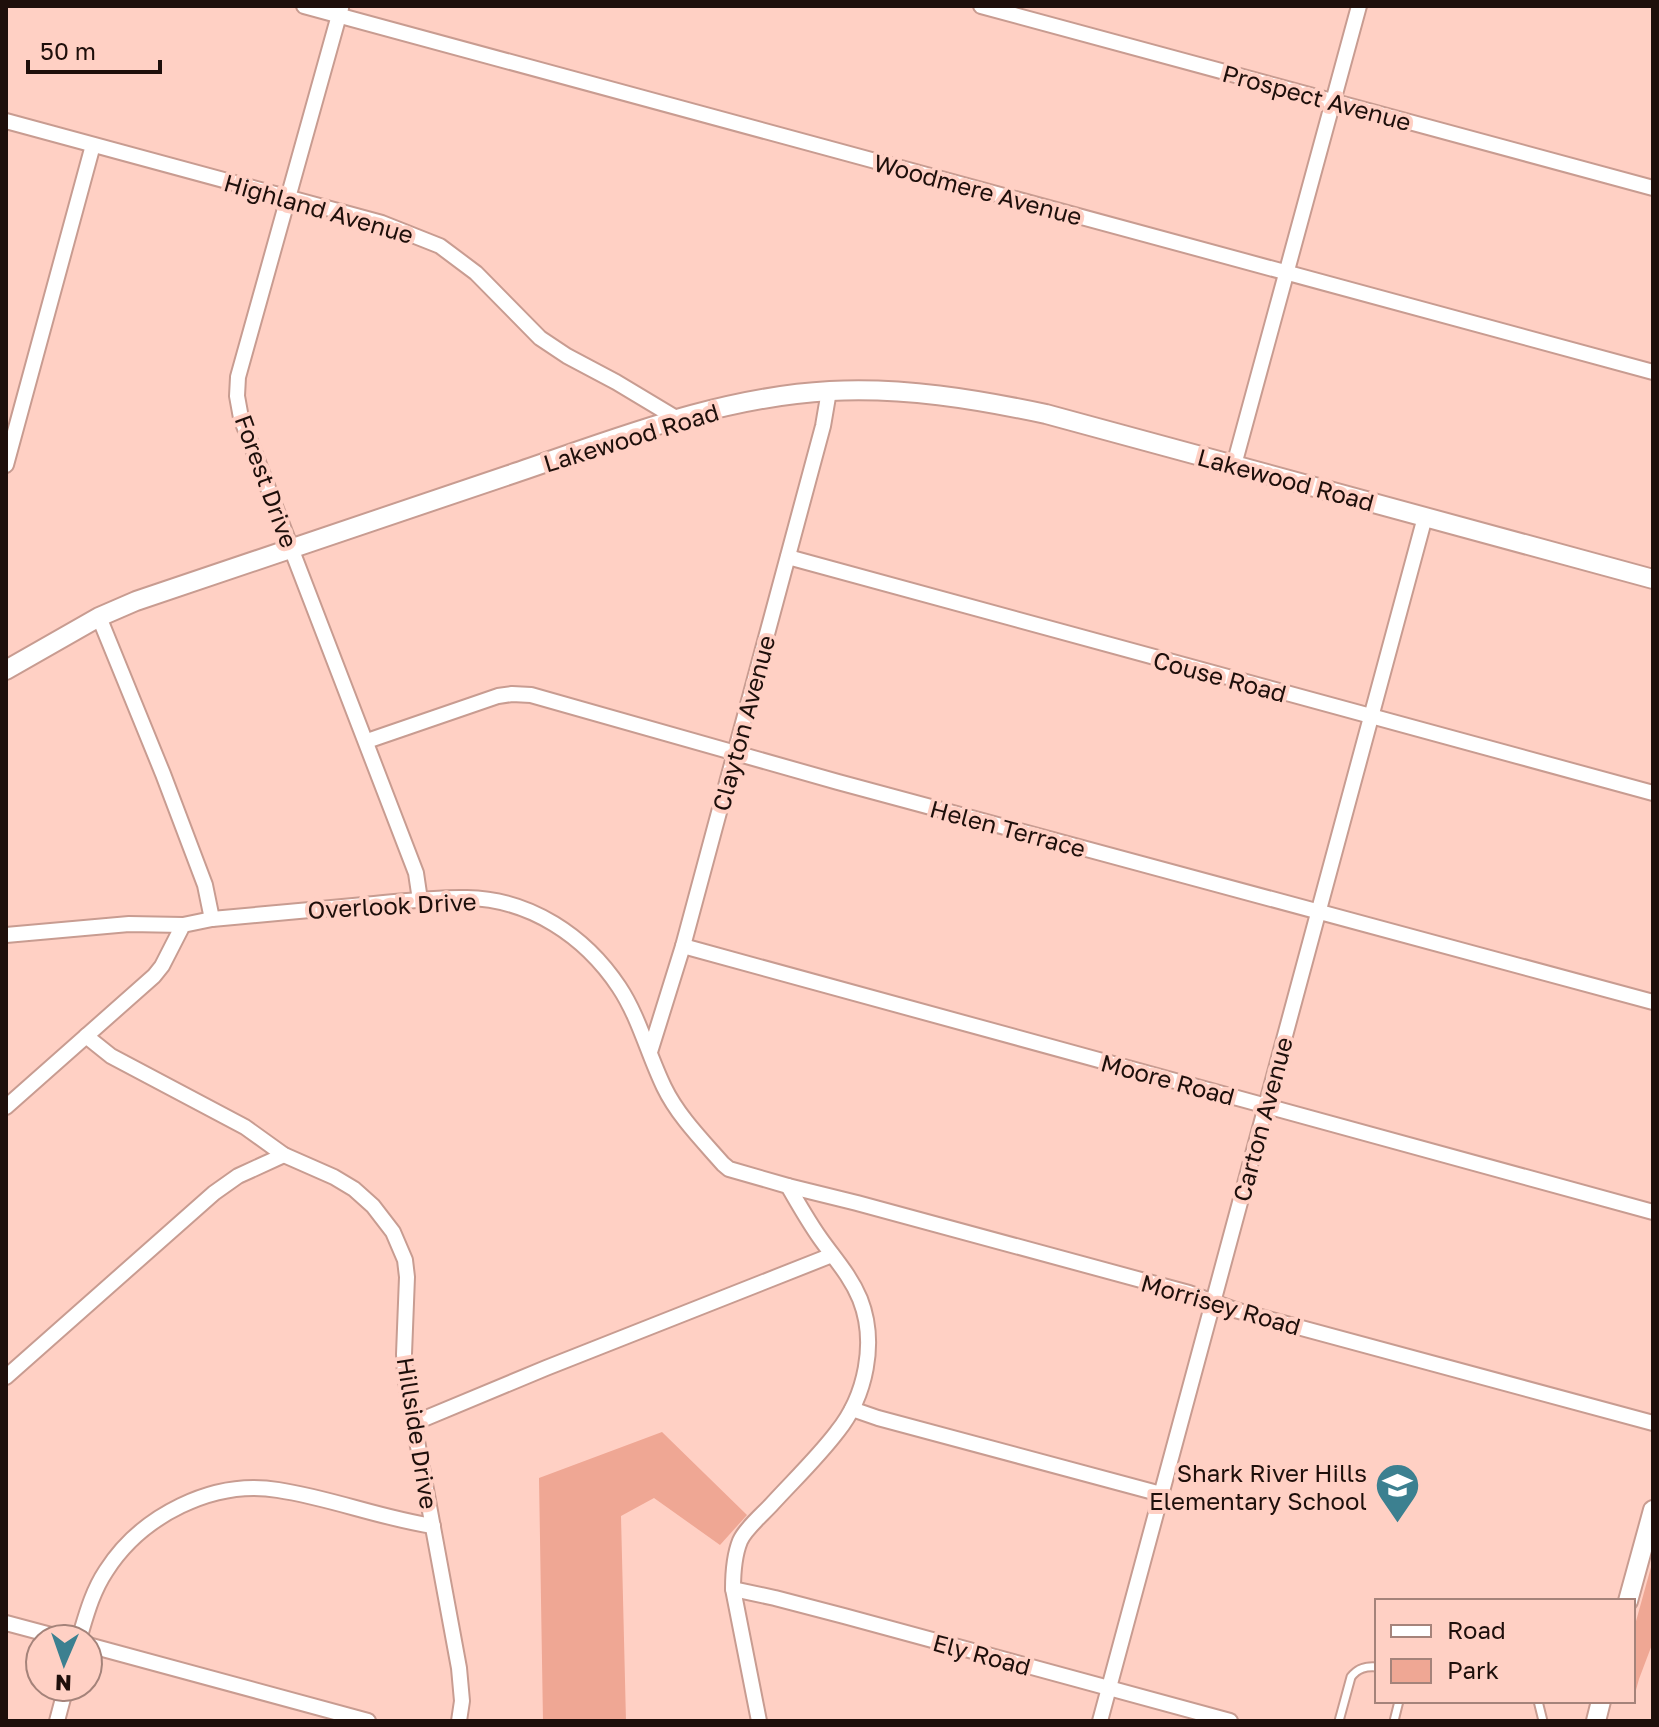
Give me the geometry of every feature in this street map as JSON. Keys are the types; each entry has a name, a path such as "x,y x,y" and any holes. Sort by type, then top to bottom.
{"street":[{"name":"Woodmere Avenue","path":"304,6 340,11 457,49 1653,372"},
{"name":"Prospect Avenue","path":"981,6 1653,188"},
{"path":"1234,465 1359,6"},
{"name":"Forest Drive","path":"340,11 238,377 237,396 241,418 416,873 420,900"},
{"name":"Highland Avenue","path":"6,121 382,223 440,246 476,273 540,338 676,418"},
{"path":"6,465 93,145"},
{"name":"Lakewood Road","path":"8,667 99,617 136,601 676,418 772,398 829,391 927,393 1046,414 1653,579"},
{"name":"Clayton Avenue","path":"650,1052 683,946 823,426 829,391"},
{"name":"Carton Avenue","path":"1100,1721 1425,517"},
{"name":"Couse Road","path":"788,557 1653,793"},
{"path":"99,617 205,885 212,919"},
{"name":"Helen Terrace","path":"367,741 498,696 531,695 1653,1002"},
{"name":"Overlook Drive","path":"6,935 129,924 183,925 212,919 420,900 493,900 525,909 556,924 604,966 621,990 665,1088 691,1128 723,1164 729,1169 788,1186"},
{"path":"6,1107 162,966 183,925"},
{"name":"Moore Road","path":"683,946 1653,1212"},
{"name":"Hillside Drive","path":"86,1036 111,1056 245,1127 284,1155 354,1189 373,1206 393,1232 402,1252 407,1277 405,1376 459,1668 462,1701 459,1721"},
{"path":"6,1377 214,1193 238,1176 284,1155"},
{"path":"759,1721 733,1589 733,1570 740,1541 839,1430 852,1409 862,1383 868,1344 861,1302 851,1278 818,1236 788,1186"},
{"name":"Morrisey Road","path":"788,1186 1189,1293 1235,1310 1653,1423"},
{"path":"414,1423 832,1255"},
{"path":"852,1409 1161,1494"},
{"path":"84,1623 93,1594 106,1571 137,1534 154,1521 207,1496 242,1488 276,1489 402,1522 433,1526"},
{"path":"1629,1599 1653,1510"},
{"name":"Ely Road","path":"733,1589 1230,1721"},
{"path":"104,1649 368,1721"}],"lane":[{"path":"1339,1721 1351,1677 1363,1667 1375,1667"}],"green space":[{"path":"662,1432 747,1515 720,1545 654,1498 621,1516 626,1721 543,1721 539,1478"},
{"path":"1653,1560 1653,1642 1635,1694 1635,1625"}],"place":[{"name":"Shark River Hills Elementary School","path":"1398,1525"}]}
